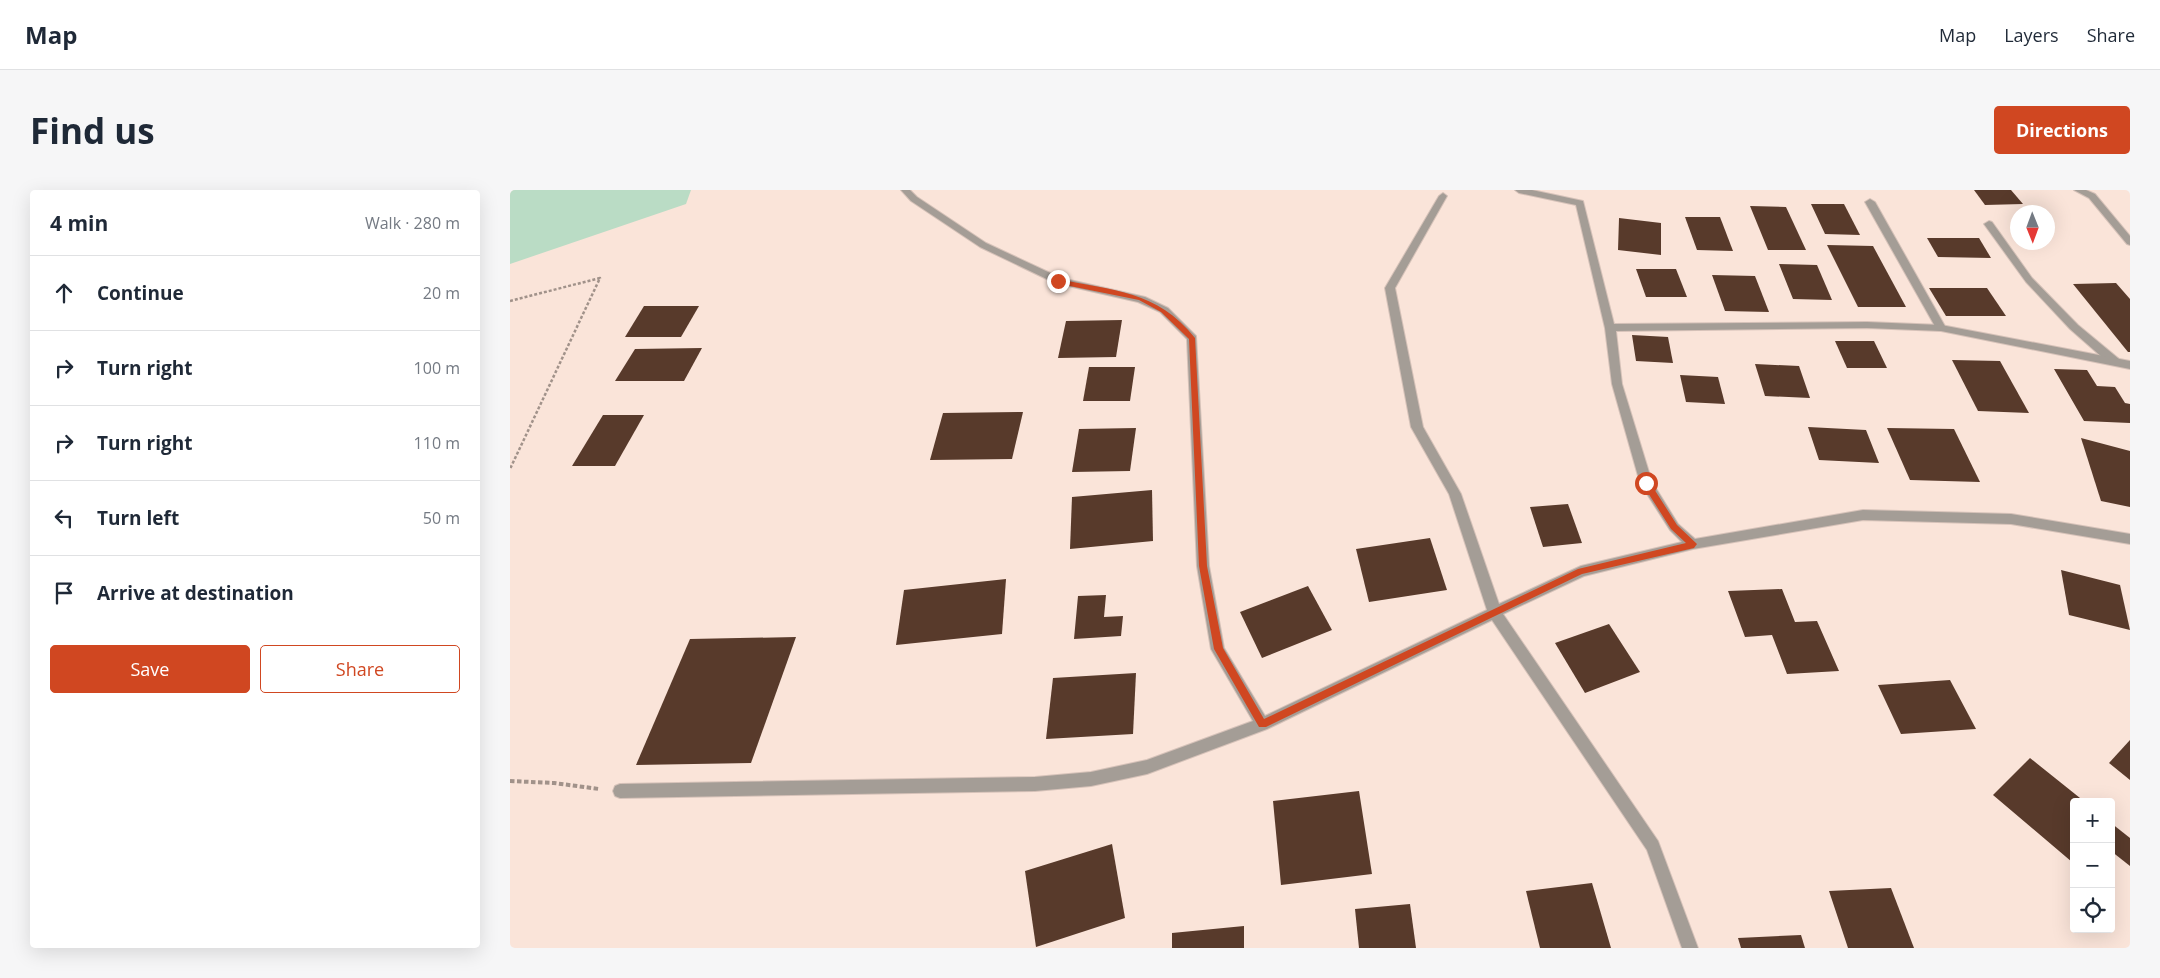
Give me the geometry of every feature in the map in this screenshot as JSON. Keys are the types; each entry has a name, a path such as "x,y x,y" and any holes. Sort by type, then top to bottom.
{"street":[{"path":"905,190 914,199 983,245 1058,281 1141,298 1164,310 1192,338 1203,566 1218,649 1262,724"},
{"path":"1519,190 1580,204 1610,328 1616,384 1646,483 1674,527 1694,544"},
{"path":"2078,190 2092,196 2130,242"},
{"path":"1442,196 1390,288 1417,427 1454,494 1495,613 1652,846 1690,948"},
{"path":"1870,202 1941,328"},
{"path":"1989,224 2029,280 2074,327 2115,362"},
{"path":"1610,328 1867,325 1941,328 2130,365"},
{"path":"620,791 1034,784 1091,779 1147,767 1262,724 1581,571 1694,544 1863,515 2011,519 2130,539"}],"path":[{"path":"510,301 600,278 510,469"},
{"path":"510,781 554,783 620,791"}],"green space":[{"path":"510,190 691,190 686,204 510,264"}],"building":[{"path":"1974,190 2011,190 2023,204 1985,205"},
{"path":"1811,204 1844,204 1860,235 1825,234"},
{"path":"1750,206 1786,207 1806,250 1768,250"},
{"path":"1685,217 1720,217 1733,251 1697,250"},
{"path":"1619,218 1661,223 1661,255 1618,250"},
{"path":"1927,238 1979,238 1991,258 1938,257"},
{"path":"1827,245 1873,246 1906,307 1858,307"},
{"path":"1779,264 1817,265 1832,300 1793,299"},
{"path":"1636,269 1676,269 1687,297 1646,297"},
{"path":"1712,275 1755,276 1769,312 1725,311"},
{"path":"2116,283 2130,299 2130,352 2128,352 2073,284"},
{"path":"1929,288 1987,288 2006,316 1946,316"},
{"path":"644,306 699,306 681,337 625,337"},
{"path":"1122,320 1116,357 1058,358 1066,321"},
{"path":"1632,335 1668,337 1673,363 1636,361"},
{"path":"1835,341 1874,341 1887,368 1847,368"},
{"path":"702,348 684,381 615,381 635,349"},
{"path":"1952,360 2000,361 2029,413 1978,411"},
{"path":"1755,364 1799,366 1810,398 1765,396"},
{"path":"1089,367 1135,367 1130,401 1083,401"},
{"path":"2054,369 2087,370 2097,386 2115,387 2125,403 2130,404 2130,423 2084,421"},
{"path":"1680,375 1718,377 1725,404 1686,402"},
{"path":"1023,412 1012,459 930,460 943,413"},
{"path":"603,415 644,415 615,466 572,466"},
{"path":"1808,427 1866,430 1879,463 1819,460"},
{"path":"1136,428 1130,471 1072,472 1079,429"},
{"path":"1887,428 1954,429 1980,482 1910,480"},
{"path":"2081,438 2130,451 2130,507 2101,501"},
{"path":"1152,490 1153,541 1070,549 1072,497"},
{"path":"1568,504 1582,543 1543,547 1530,507"},
{"path":"1430,538 1447,590 1369,602 1356,549"},
{"path":"2061,570 2120,585 2130,630 2069,615"},
{"path":"1006,579 1002,634 896,645 904,590"},
{"path":"1308,586 1332,630 1262,658 1240,612"},
{"path":"1782,589 1795,622 1817,621 1839,671 1787,674 1772,635 1745,637 1728,591"},
{"path":"1106,595 1104,617 1123,616 1121,636 1074,639 1078,596"},
{"path":"1609,624 1640,672 1585,693 1555,643"},
{"path":"796,637 751,763 636,765 690,639"},
{"path":"1136,673 1133,734 1046,739 1053,678"},
{"path":"1950,680 1976,729 1901,734 1878,685"},
{"path":"2130,740 2130,780 2109,763"},
{"path":"2030,758 2080,798 2070,798 2070,860 1993,795"},
{"path":"1359,791 1372,874 1281,885 1273,801"},
{"path":"2115,826 2130,838 2130,866 2115,854"},
{"path":"1112,844 1125,918 1036,947 1025,871"},
{"path":"1592,883 1611,948 1540,948 1526,891"},
{"path":"1891,888 1914,948 1848,948 1829,891"},
{"path":"1410,904 1416,948 1359,948 1355,909"},
{"path":"1244,926 1244,948 1172,948 1172,933"},
{"path":"1801,935 1805,948 1741,948 1738,938"}],"route":[{"path":"1058,281 1141,298 1164,310 1192,338 1203,566 1218,649 1262,724 1581,571 1694,544 1674,527 1646,483"}]}
